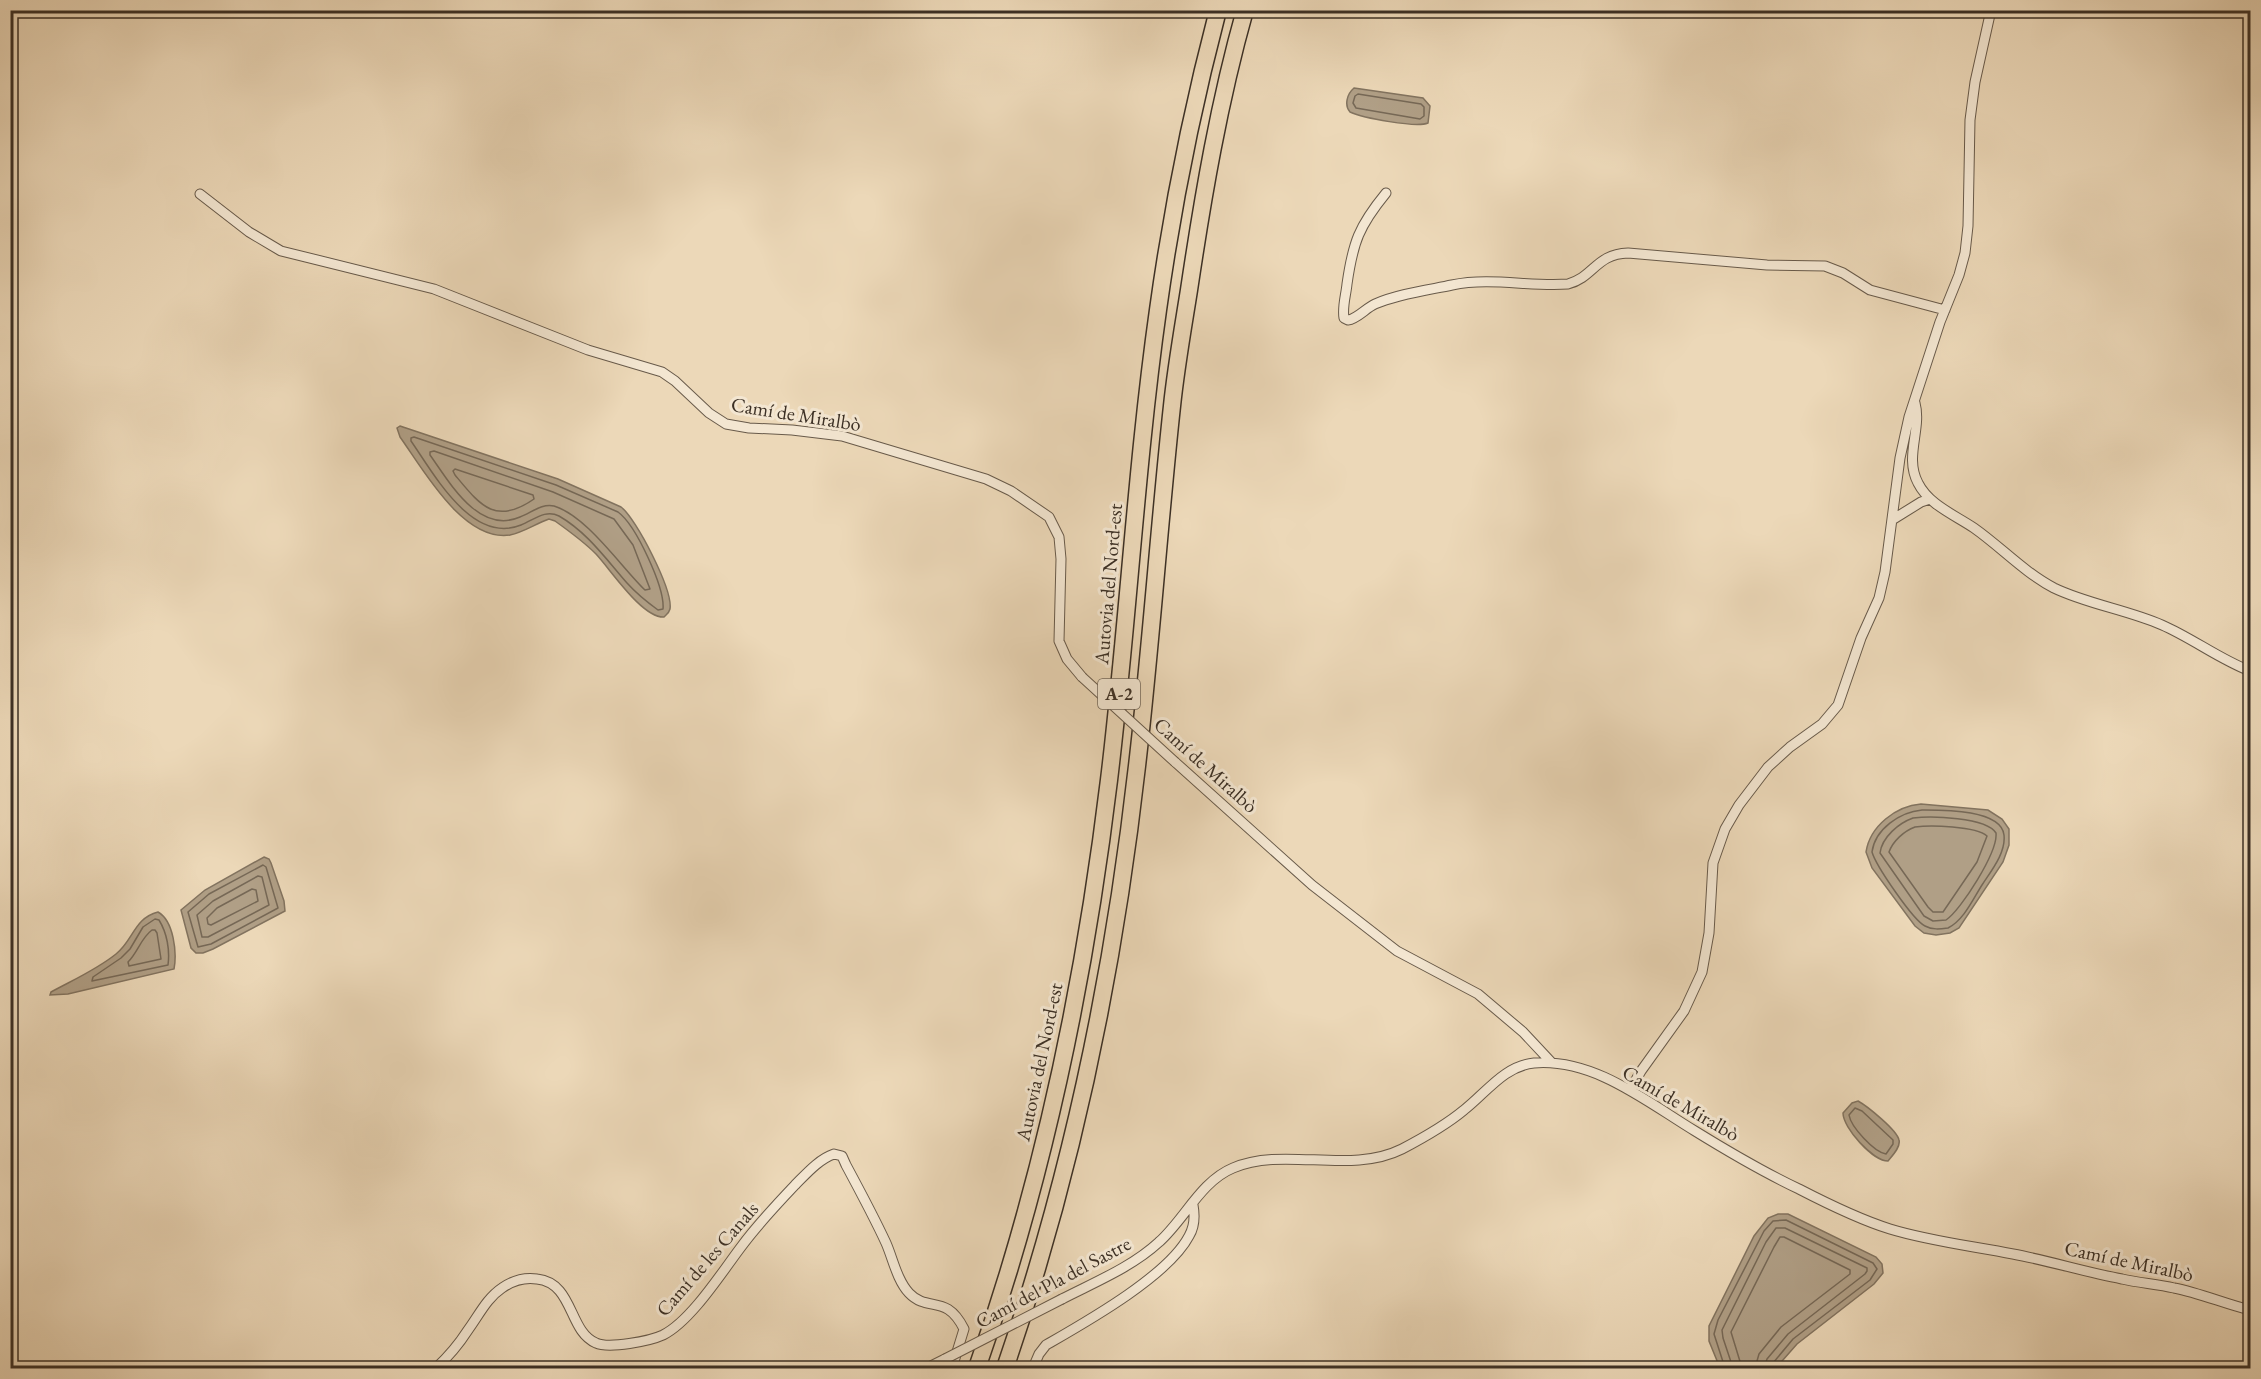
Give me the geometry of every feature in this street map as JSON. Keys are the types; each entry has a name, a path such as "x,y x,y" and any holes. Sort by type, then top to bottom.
{"highway":[{"path":"1139,481 1135,445 1155,280 1185,107 1207,10"},
{"name":"Autovia del Nord-est","path":"977,1368 1024,1217 1060,1072 1082,967 1109,779 1156,321 1181,168 1218,10"},
{"name":"A-2","path":"1005,1368 1058,1194 1091,1053 1114,934 1140,735 1173,402 1197,232 1227,78 1245,10"},
{"path":"1214,141 1222,130 1256,10"}],"street":[{"path":"1630,1090 1684,1011 1702,972 1709,933 1713,863 1728,822 1768,767 1790,747 1822,724 1834,711 1842,697 1857,651 1881,591 1903,443 1914,400 1945,310 1955,289 1965,253 1970,120 1975,82 1991,10"},
{"path":"1386,193 1366,218 1354,243 1344,305 1344,318 1348,320 1352,320 1367,308 1383,301 1454,285 1487,282 1572,283 1605,258 1620,254 1767,265 1825,266 1843,273 1865,288 1945,310"},
{"name":"Camí de Miralbò","path":"200,194 249,232 281,251 434,290 588,350 662,372 709,413 726,424 842,436 968,473 1011,491 1043,513 1056,528 1061,559 1059,641 1067,659 1082,677 1312,885 1397,951 1486,1000 1523,1032 1552,1064 1582,1069 1630,1090 1774,1177 1891,1229 2016,1254 2122,1279 2180,1289 2250,1310"},
{"path":"1914,400 1917,418 1913,443 1913,470 1922,489 1930,499 1988,538 2047,584 2064,592 2162,625 2250,671"},
{"path":"1892,520 1930,499"},
{"path":"1193,1205 1211,1183 1223,1173 1240,1165 1278,1161 1357,1160 1376,1158 1396,1152 1456,1117 1510,1070 1531,1063 1552,1064"},
{"name":"Camí de les Canals","path":"436,1368 455,1349 492,1297 504,1286 525,1279 543,1280 556,1287 585,1333 596,1343 610,1346 662,1336 682,1320 749,1236 800,1180 830,1155 842,1156"},
{"name":"Camí del Pla del Sastre","path":"842,1156 908,1291 918,1299 950,1309 964,1329 952,1368"},
{"name":"Camí del Pla del Sastre","path":"927,1368 1117,1271 1150,1250 1167,1235 1193,1205"},
{"name":"Camí del Pla del Sastre","path":"1033,1368 1038,1354 1046,1345 1120,1299 1169,1261 1190,1235 1194,1220 1193,1205"}],"water":[{"path":"1354,88 1423,98 1430,106 1428,123 1389,122 1350,112 1347,100"},
{"path":"400,426 558,479 621,507 644,539 660,571 669,600 668,612 664,617 646,610 627,592 596,554 555,521 549,519 510,535 493,534 476,527 446,501 433,484 400,437 397,428"},
{"path":"1921,804 1988,810 2002,819 2009,829 2009,845 2003,862 1959,928 1950,933 1936,935 1924,933 1915,926 1872,868 1866,852 1873,834 1886,819 1902,809"},
{"path":"264,857 271,863 284,901 285,911 213,949 196,953 191,948 181,910 205,890"},
{"path":"158,912 168,922 171,930 175,955 174,969 68,994 50,995 51,992 116,954 144,919"},
{"path":"1858,1101 1893,1130 1899,1140 1899,1146 1888,1161 1882,1160 1867,1150 1853,1135 1844,1119 1843,1113 1852,1103"},
{"path":"1778,1214 1788,1214 1876,1257 1882,1264 1883,1273 1874,1284 1797,1344 1776,1368 1720,1368 1709,1341 1709,1326 1754,1236 1768,1218"}]}
